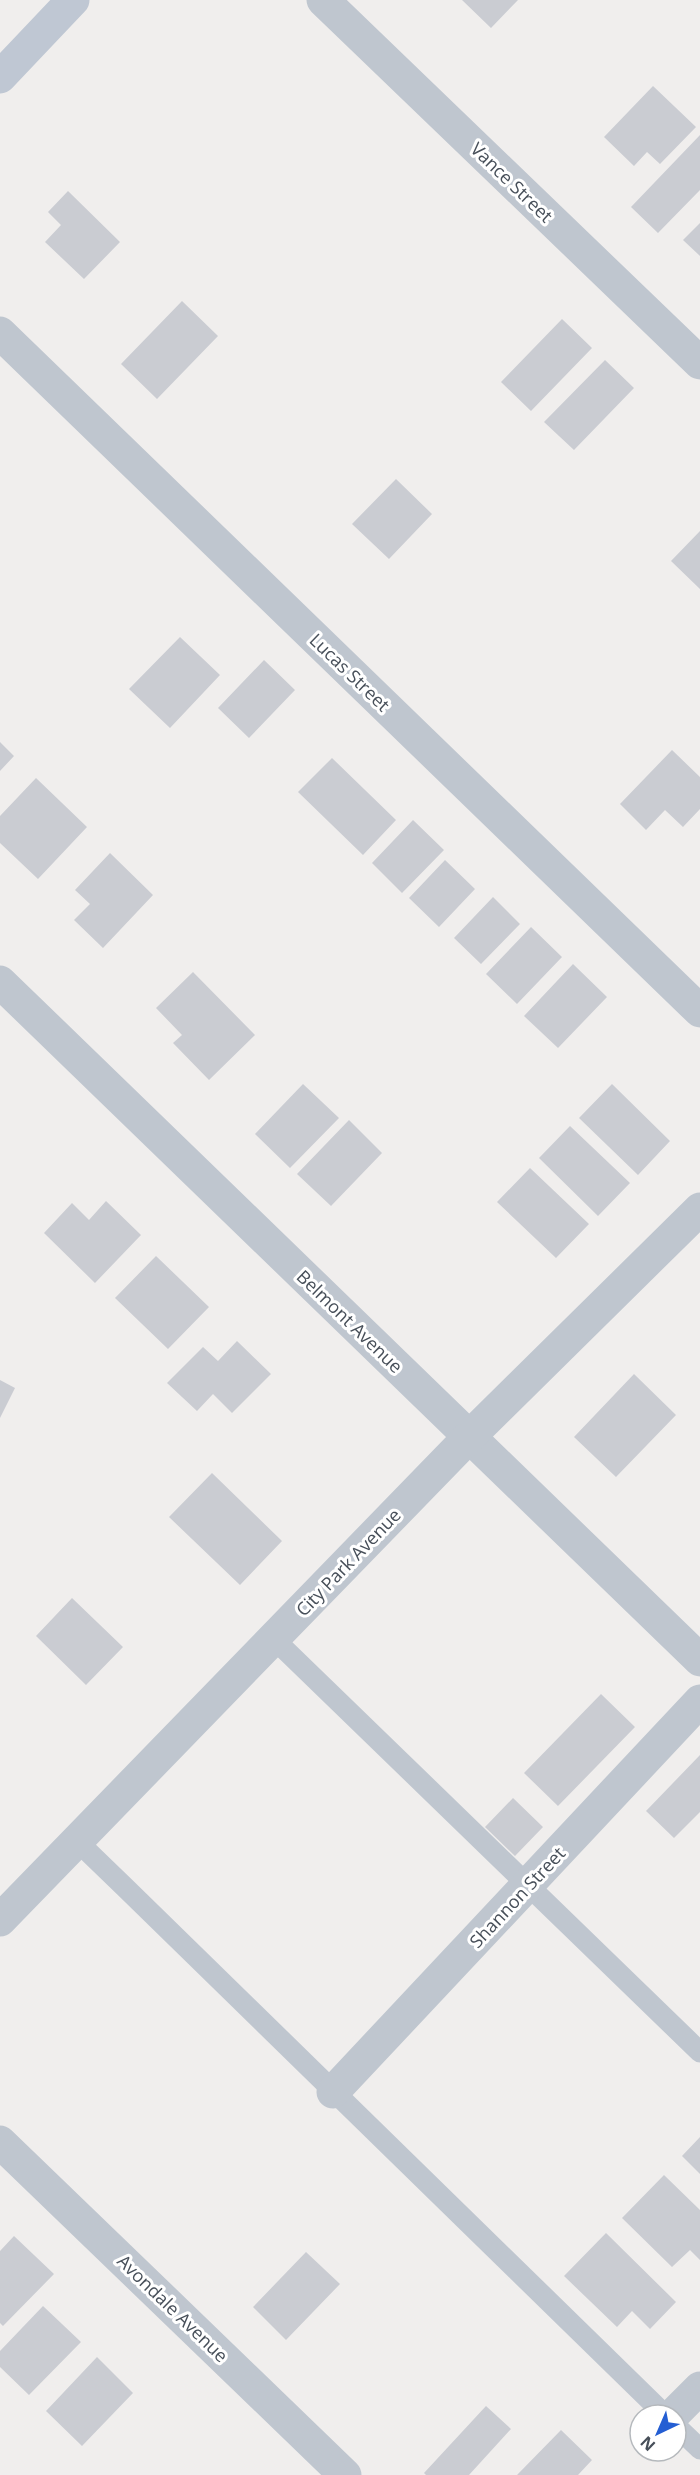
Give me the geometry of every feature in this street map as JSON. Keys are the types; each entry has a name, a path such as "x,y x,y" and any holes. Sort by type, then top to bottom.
{"main road":[{"path":"0,77 73,0"}],"street":[{"name":"Vance Street","path":"323,0 700,363"},
{"name":"Lucas Street","path":"0,333 700,1011"},
{"name":"Belmont Avenue","path":"0,982 700,1660"},
{"name":"City Park Avenue","path":"0,1920 470,1437 700,1209"},
{"name":"Shannon Street","path":"333,2092 700,1701"},
{"name":"Avondale Avenue","path":"0,2142 345,2475"},
{"path":"686,2403 700,2388"}],"lane":[{"path":"274,1638 700,2052"},
{"path":"77,1841 652,2403"},
{"path":"688,2438 700,2449"}],"building":[{"path":"462,0 518,0 491,28"},
{"path":"653,86 696,127 660,164 647,152 634,166 604,137"},
{"path":"700,135 700,190 658,233 631,207"},
{"path":"68,191 120,242 84,279 45,242 61,225 48,212"},
{"path":"700,223 700,256 683,240"},
{"path":"182,301 218,336 157,399 121,364"},
{"path":"562,319 592,348 531,411 501,382"},
{"path":"605,360 634,388 574,450 544,422"},
{"path":"396,479 432,514 389,559 352,524"},
{"path":"700,531 700,589 671,561"},
{"path":"180,637 220,675 170,728 129,689"},
{"path":"264,660 295,690 249,738 218,708"},
{"path":"0,742 14,756 0,771"},
{"path":"672,750 700,777 700,809 683,827 665,810 646,830 620,804"},
{"path":"332,758 396,820 363,855 298,792"},
{"path":"36,778 87,827 38,879 0,843 0,816"},
{"path":"413,820 444,850 402,893 372,863"},
{"path":"110,853 153,895 103,948 74,920 90,904 75,890"},
{"path":"445,860 475,889 439,927 409,898"},
{"path":"493,897 520,924 481,964 454,938"},
{"path":"531,927 562,957 517,1004 486,974"},
{"path":"573,964 607,997 558,1048 524,1016"},
{"path":"193,972 255,1035 209,1080 173,1043 182,1035 156,1008"},
{"path":"303,1084 339,1118 290,1168 255,1134"},
{"path":"612,1084 670,1141 638,1175 579,1118"},
{"path":"349,1120 382,1153 331,1206 297,1174"},
{"path":"570,1126 630,1183 598,1216 539,1158"},
{"path":"530,1168 589,1224 556,1258 497,1202"},
{"path":"106,1201 141,1235 95,1283 44,1233 72,1203 89,1220"},
{"path":"156,1256 209,1307 168,1349 115,1298"},
{"path":"237,1341 271,1374 232,1413 213,1394 197,1411 167,1383 203,1347 218,1361"},
{"path":"634,1374 676,1415 616,1477 574,1437"},
{"path":"0,1380 15,1388 0,1418"},
{"path":"212,1473 282,1541 240,1585 169,1517"},
{"path":"72,1598 123,1647 86,1685 36,1636"},
{"path":"601,1694 635,1727 558,1806 524,1773"},
{"path":"700,1755 700,1812 674,1838 646,1811"},
{"path":"513,1798 543,1827 515,1856 485,1827"},
{"path":"700,2137 700,2174 682,2156"},
{"path":"664,2175 700,2210 700,2260 690,2250 672,2267 622,2218"},
{"path":"606,2233 676,2302 650,2329 632,2311 617,2327 564,2276"},
{"path":"14,2236 54,2274 3,2326 0,2323 0,2251"},
{"path":"306,2252 340,2284 286,2340 253,2307"},
{"path":"43,2306 81,2342 29,2395 0,2367 0,2351"},
{"path":"97,2357 133,2393 82,2446 46,2411"},
{"path":"486,2406 511,2429 469,2475 426,2475 424,2473"},
{"path":"561,2430 592,2460 578,2475 517,2475"}]}
